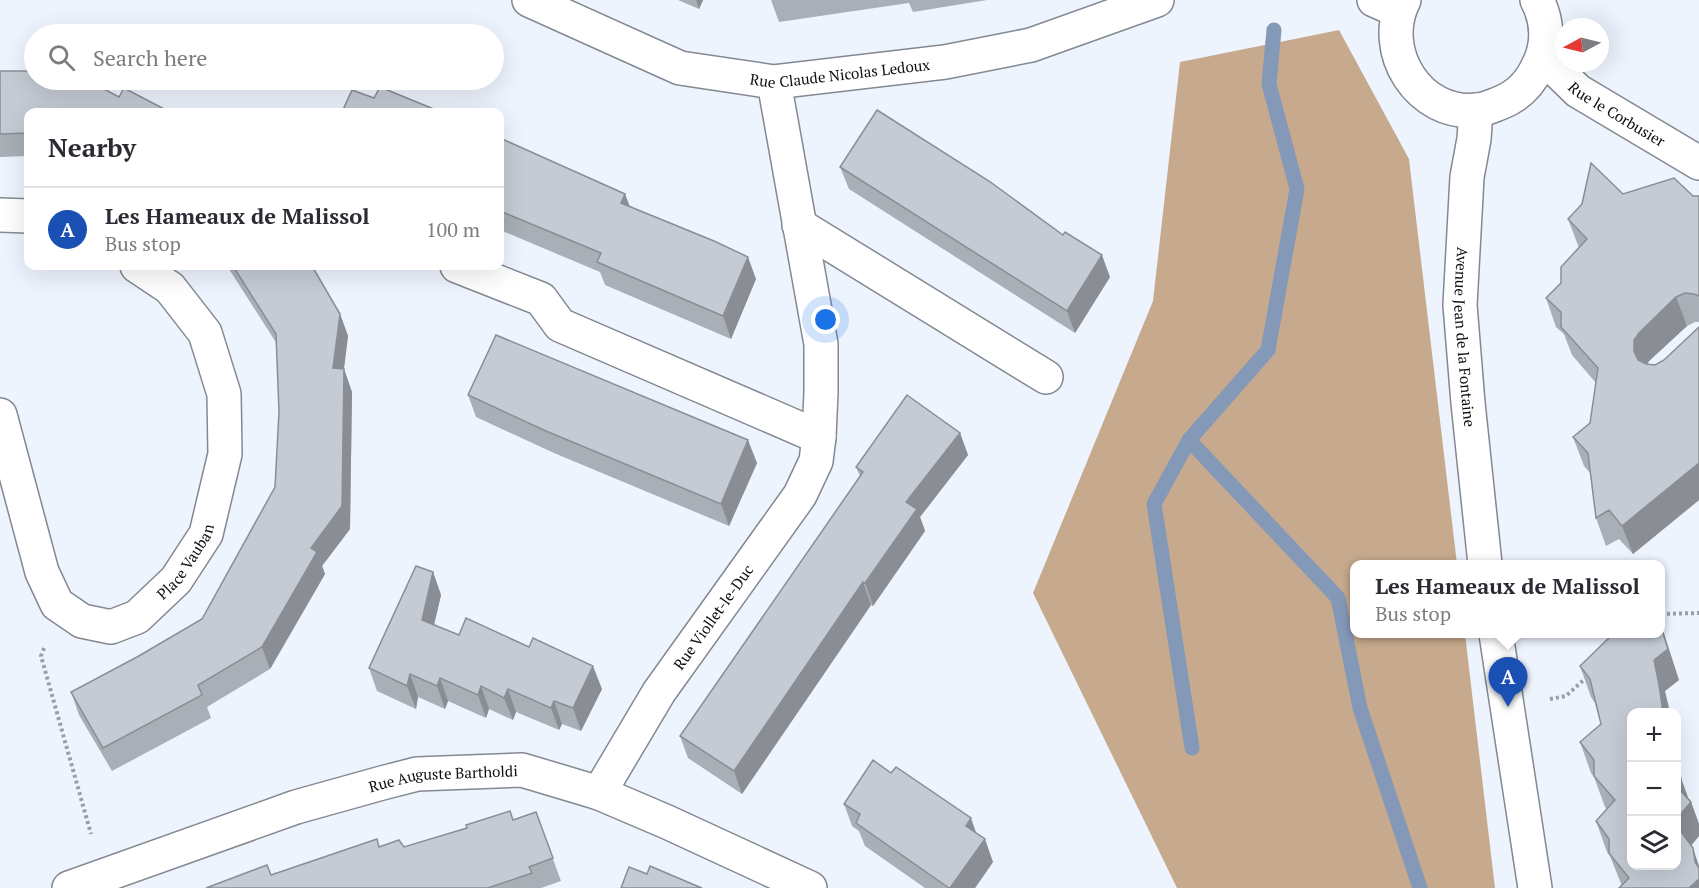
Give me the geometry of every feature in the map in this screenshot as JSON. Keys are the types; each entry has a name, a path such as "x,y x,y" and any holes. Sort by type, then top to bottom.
{"street":[{"name":"Rue Claude Nicolas Ledoux","path":"529,0 680,68 774,82 945,62 1031,45 1157,0"},
{"path":"1392,4 1396,22 1396,45 1400,60 1414,86 1446,106 1476,110 1508,100 1523,89 1533,77 1543,57 1546,39 1542,9 1537,0"},
{"name":"Rue le Corbusier","path":"1543,57 1578,91 1699,164"},
{"name":"Rue Viollet-le-Duc","path":"599,793 659,692 800,495 816,461 819,437 821,344 774,82"},
{"name":"Avenue Jean de la Fontaine","path":"1476,110 1474,139 1467,177 1460,305 1485,560"},
{"path":"0,215 24,216"},
{"path":"799,225 1046,377"},
{"name":"Place Vauban","path":"57,604 82,621 111,627 137,617 176,580 206,534 225,453 224,394 204,333 170,288 143,270"},
{"path":"467,270 541,299 560,325 819,437"},
{"path":"2,430 42,572 57,604"},
{"path":"1497,638 1535,888"},
{"name":"Rue Auguste Bartholdi","path":"69,888 296,807 417,774 522,770 599,793 677,826 810,888"}],"path":[{"path":"57,604 41,656 103,876"},
{"path":"1665,614 1699,613"},
{"path":"1508,707 1566,696 1593,672"}],"shaded area":[{"path":"1339,30 1409,159 1457,560 1350,560 1350,638 1465,638 1495,888 1177,888 1033,593 1153,301 1180,62"}],"building":[{"path":"0,71 24,71 24,90 106,90 119,97 123,90 128,90 162,108 24,108 24,133 0,134"},
{"path":"352,90 374,98 378,90 387,90 431,108 344,108"},
{"path":"877,110 989,181 1063,235 1065,232 1102,255 1067,311 840,167"},
{"path":"504,140 625,194 621,203 748,257 723,316 597,262 601,253 504,213"},
{"path":"1591,163 1623,194 1674,178 1693,196 1699,196 1699,296 1685,293 1676,297 1639,333 1634,340 1634,351 1638,360 1655,365 1664,360 1699,327 1699,463 1622,526 1609,510 1596,518 1588,453 1573,437 1590,423 1598,368 1561,327 1561,312 1546,298 1561,283 1561,267 1587,239 1568,219 1582,204"},
{"path":"236,270 314,270 340,314 333,368 344,369 342,506 311,548 317,552 262,647 198,685 202,695 103,748 71,692 202,619 275,487 279,412 276,334"},
{"path":"496,335 748,440 721,504 546,431 468,395"},
{"path":"907,395 960,433 906,502 917,509 865,583 863,582 734,771 680,736 863,472 856,467"},
{"path":"416,566 433,572 422,620 459,635 466,618 529,647 533,638 593,666 573,708 554,701 551,708 508,689 504,698 481,686 478,695 440,678 437,686 410,674 407,686 369,668"},
{"path":"1609,638 1664,638 1668,649 1654,660 1662,708 1627,708 1627,870 1681,870 1681,832 1693,848 1695,862 1699,868 1699,879 1689,888 1619,888 1629,878 1609,853 1609,839 1596,821 1615,800 1594,776 1594,760 1580,742 1601,724 1590,679 1580,666"},
{"path":"873,760 891,773 896,767 971,818 966,826 985,839 950,888 856,823 860,814 844,804"},
{"path":"1681,791 1691,802 1681,813"},
{"path":"510,811 513,820 536,812 553,858 529,867 532,873 488,888 206,888 267,865 271,875 377,839 379,847 399,840 404,847 467,828 466,825"},
{"path":"650,866 702,888 621,888 629,867 647,874"}],"waterway":[{"path":"1274,30 1269,84 1297,189 1268,350 1189,440 1338,598 1360,708 1420,888"},
{"path":"1189,440 1154,504 1192,748"}],"place":[{"name":"Les Hameaux de Malissol","path":"1508,707"}]}
